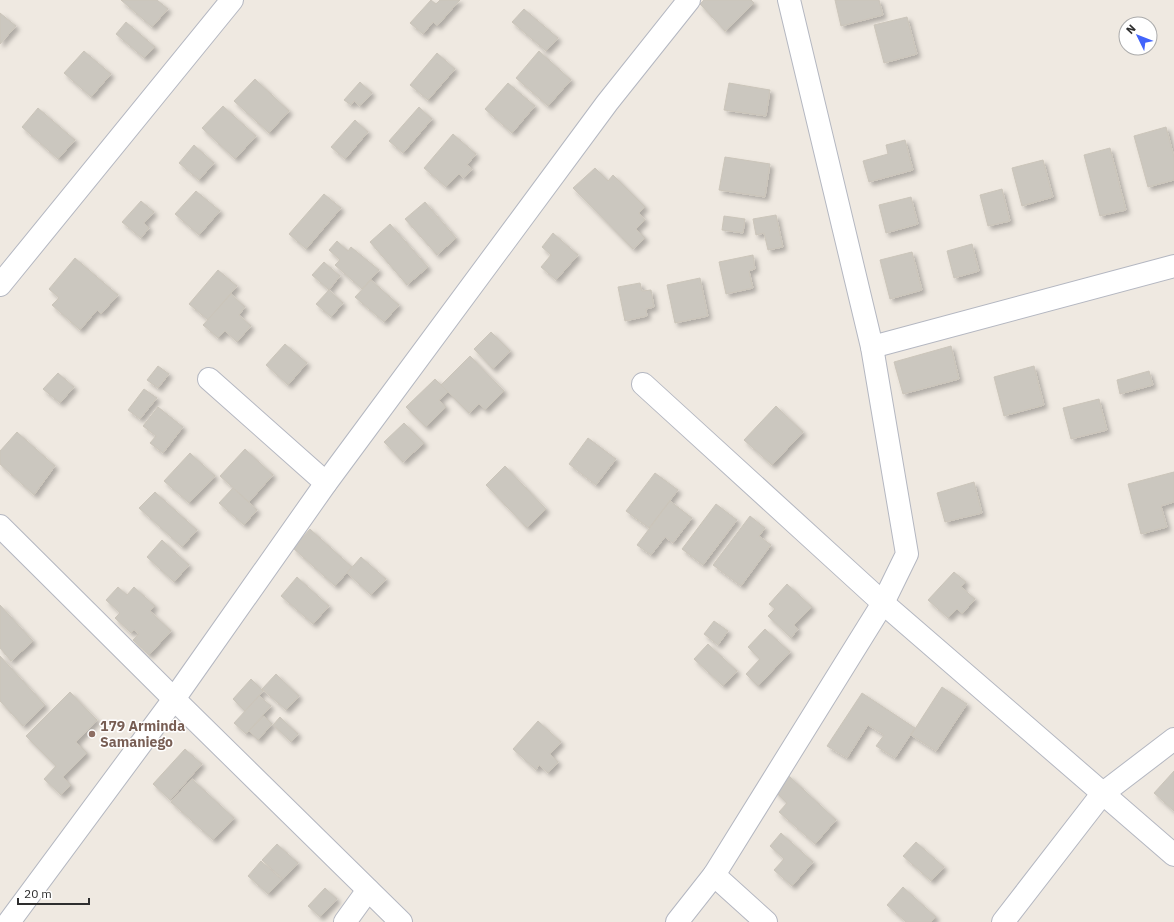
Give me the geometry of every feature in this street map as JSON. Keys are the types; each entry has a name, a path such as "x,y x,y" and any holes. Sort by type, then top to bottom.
{"street":[{"path":"0,285 232,0"},
{"path":"9,922 174,699 326,483 607,103 689,0"},
{"path":"677,922 714,874 883,603 907,554 872,347 789,0"},
{"path":"872,347 1174,266"},
{"path":"209,379 326,483"},
{"path":"643,384 883,603 1174,855"},
{"path":"0,526 401,922"},
{"path":"1003,922 1102,794 1174,739"},
{"path":"714,874 766,922"},
{"path":"345,922 368,890"}],"building":[{"path":"121,0 157,0 168,9 152,27"},
{"path":"431,0 436,4 440,0 460,0 437,26 433,22 423,34 410,23"},
{"path":"704,0 751,0 754,3 725,31 700,4"},
{"path":"835,0 879,0 883,15 841,26"},
{"path":"524,9 558,38 546,51 512,22"},
{"path":"0,13 16,26 0,44"},
{"path":"907,17 917,54 884,63 874,25"},
{"path":"126,22 155,47 144,58 116,34"},
{"path":"84,51 111,74 91,97 64,73"},
{"path":"539,51 571,80 548,106 516,78"},
{"path":"437,53 455,69 428,100 410,85"},
{"path":"255,79 289,111 269,133 234,101"},
{"path":"360,82 372,93 360,106 354,101 351,105 344,100"},
{"path":"508,83 535,106 512,133 485,109"},
{"path":"729,83 770,90 766,116 724,110"},
{"path":"223,106 256,136 235,159 202,128"},
{"path":"419,107 432,119 403,153 389,141"},
{"path":"38,108 75,140 58,159 22,127"},
{"path":"355,120 368,132 345,159 331,147"},
{"path":"1166,127 1174,157 1174,180 1148,187 1134,136"},
{"path":"453,134 476,154 467,165 472,169 464,178 459,174 446,187 424,168"},
{"path":"905,140 913,170 869,182 863,161 888,154 886,145"},
{"path":"194,145 214,163 199,180 179,163"},
{"path":"1110,148 1126,210 1100,216 1084,155"},
{"path":"725,157 770,164 765,197 719,190"},
{"path":"1043,160 1053,197 1022,206 1012,168"},
{"path":"595,168 608,181 613,175 645,207 639,213 645,220 636,229 645,238 633,249 573,188"},
{"path":"1002,189 1010,221 988,226 980,195"},
{"path":"196,191 220,211 199,235 175,214"},
{"path":"324,194 341,208 306,249 289,234"},
{"path":"911,197 918,224 886,233 879,205"},
{"path":"141,201 154,212 144,223 149,228 141,238 122,222"},
{"path":"425,202 456,238 437,255 405,219"},
{"path":"776,215 783,247 768,250 764,233 756,235 753,219"},
{"path":"724,216 745,219 743,233 722,230"},
{"path":"390,224 428,267 407,285 370,242"},
{"path":"553,233 578,255 556,280 541,267 551,255 542,247"},
{"path":"337,241 348,251 351,247 379,270 362,289 335,265 340,260 329,250"},
{"path":"972,244 979,271 954,278 947,251"},
{"path":"912,252 922,290 890,299 880,260"},
{"path":"753,255 755,269 749,271 753,288 726,294 719,262"},
{"path":"75,258 118,295 101,314 97,310 80,330 52,305 59,298 49,289"},
{"path":"324,262 340,276 329,290 312,275"},
{"path":"218,270 237,286 208,320 189,304"},
{"path":"700,278 708,316 675,323 667,285"},
{"path":"371,280 399,305 384,322 355,297"},
{"path":"640,283 642,291 651,290 654,307 646,309 647,316 625,321 618,287"},
{"path":"329,290 343,303 331,317 316,304"},
{"path":"231,294 245,307 239,315 251,326 237,342 225,331 218,338 203,325"},
{"path":"491,332 510,351 493,369 474,349"},
{"path":"285,344 307,363 288,385 266,365"},
{"path":"951,346 959,379 903,394 894,362"},
{"path":"470,356 504,391 485,410 479,404 469,413 441,385"},
{"path":"158,366 169,374 158,388 147,380"},
{"path":"1034,366 1044,405 1004,416 994,377"},
{"path":"1149,371 1153,385 1120,394 1117,380"},
{"path":"58,373 74,387 60,403 43,389"},
{"path":"435,379 448,392 439,400 446,407 426,427 406,407"},
{"path":"144,389 157,398 140,419 128,410"},
{"path":"1099,399 1107,430 1071,439 1063,408"},
{"path":"776,406 803,432 772,465 744,440"},
{"path":"158,407 183,427 163,453 150,443 156,436 143,426"},
{"path":"404,423 424,443 403,462 384,442"},
{"path":"17,432 55,466 34,495 0,464 0,451"},
{"path":"588,438 616,459 596,485 569,464"},
{"path":"245,449 273,475 249,502 220,476"},
{"path":"190,453 215,476 189,503 164,481"},
{"path":"505,466 546,509 527,528 486,485"},
{"path":"1174,472 1174,502 1161,506 1167,527 1141,534 1128,484"},
{"path":"655,473 678,490 649,528 626,511"},
{"path":"974,482 982,513 945,522 937,493"},
{"path":"233,488 257,510 244,525 219,503"},
{"path":"155,492 197,530 182,547 139,508"},
{"path":"670,501 692,518 673,543 665,537 651,555 637,545"},
{"path":"716,504 737,520 703,565 682,549"},
{"path":"750,516 765,528 759,536 771,545 741,586 713,565"},
{"path":"310,529 352,567 335,586 293,548"},
{"path":"162,540 189,565 174,582 147,557"},
{"path":"361,557 386,579 371,595 347,573"},
{"path":"954,572 966,582 961,587 975,599 962,614 957,609 948,618 928,600"},
{"path":"297,577 329,606 313,624 281,596"},
{"path":"787,584 812,607 794,625 798,629 791,638 768,616 775,609 769,604"},
{"path":"118,587 127,595 134,587 155,606 150,611 171,631 149,655 133,640 139,634 134,630 131,633 115,618 120,613 106,600"},
{"path":"0,605 33,641 11,661 0,648"},
{"path":"714,621 728,631 718,645 704,634"},
{"path":"765,629 790,652 758,686 746,674 760,659 748,647"},
{"path":"708,644 737,671 723,686 694,659"},
{"path":"0,656 45,705 23,726 0,701"},
{"path":"276,674 299,696 286,710 262,689"},
{"path":"251,679 263,691 245,711 233,699"},
{"path":"942,687 967,704 936,751 911,735"},
{"path":"70,692 97,720 76,742 87,753 63,777 71,785 61,795 44,779 56,766 26,736"},
{"path":"862,693 915,728 895,758 876,746 884,735 868,725 847,758 827,746"},
{"path":"259,696 271,706 246,734 234,723"},
{"path":"264,716 272,724 258,740 249,731"},
{"path":"280,717 298,734 291,742 273,725"},
{"path":"538,721 561,742 550,754 558,762 548,773 539,765 536,770 513,749"},
{"path":"185,749 202,764 170,800 153,784"},
{"path":"1174,771 1174,811 1154,793"},
{"path":"788,775 836,820 815,844 779,812 787,803 774,790"},
{"path":"192,779 234,818 213,840 171,802"},
{"path":"781,833 813,862 792,886 774,870 784,859 770,846"},
{"path":"916,842 944,867 931,881 903,856"},
{"path":"277,844 298,863 283,879 262,860"},
{"path":"261,861 282,880 268,894 248,876"},
{"path":"903,887 936,917 931,922 906,922 887,905"},
{"path":"325,888 337,899 320,917 308,906"}],"place":[{"name":"179 Arminda Samaniego","path":"92,734"}]}
